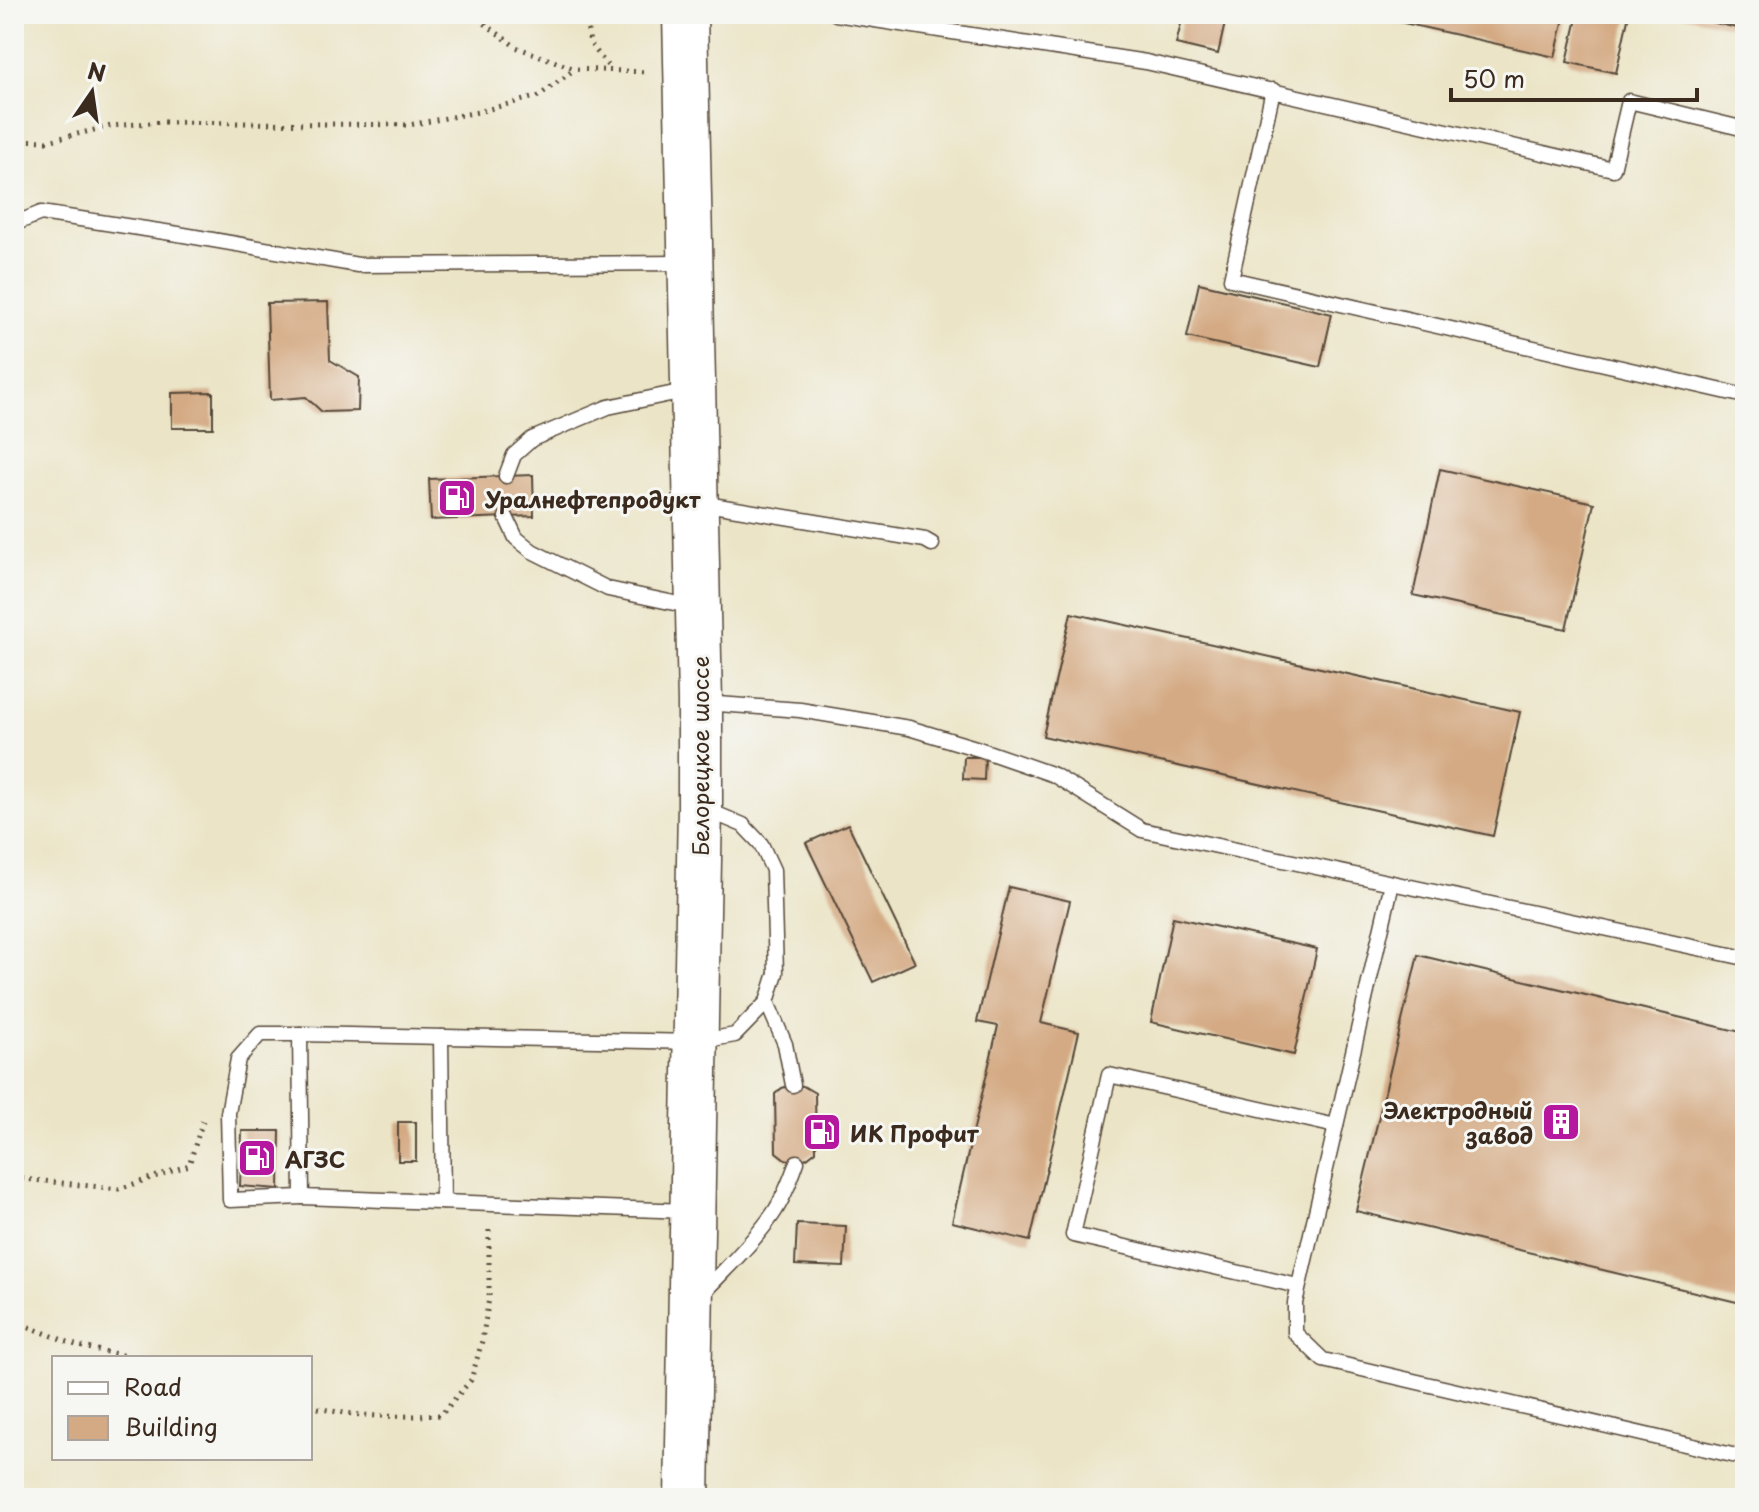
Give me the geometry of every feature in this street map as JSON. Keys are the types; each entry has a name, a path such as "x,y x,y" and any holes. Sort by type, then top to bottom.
{"main road":[{"name":"Белорецкое шоссе","path":"685,14 700,703 687,1498"}],"lane":[{"path":"836,14 1146,62 1613,169 1629,101 1745,129"},
{"path":"1273,90 1231,279 1745,396"},
{"path":"14,224 41,213 358,265 691,263"},
{"path":"506,476 514,455 532,439 608,407 693,390"},
{"path":"696,502 925,540 932,544"},
{"path":"506,517 516,538 532,551 608,589 698,608"},
{"path":"700,703 800,710 909,728 1054,775 1142,830 1745,958"},
{"path":"692,1211 302,1197 230,1200 228,1113 238,1059 260,1034 696,1042 735,1035 767,1002 776,973 773,870 761,844 743,825 700,807"},
{"path":"1392,883 1298,1286 1295,1333 1323,1360 1745,1458"},
{"path":"767,1002 785,1044 793,1085"},
{"path":"300,1034 302,1197"},
{"path":"441,1037 443,1202"},
{"path":"1298,1286 1073,1235 1109,1075 1336,1126"},
{"path":"691,1306 753,1240 775,1211 797,1162"}],"path":[{"path":"472,14 516,47 575,69 686,73"},
{"path":"585,14 590,43 612,71"},
{"path":"14,140 48,141 111,126 164,122 409,125 539,96 575,69"},
{"path":"14,1178 119,1189 189,1165 205,1113"},
{"path":"312,1406 385,1418 441,1415 471,1380 482,1341 489,1298 489,1204"},
{"path":"14,1321 78,1346 126,1356"}],"building":[{"path":"1161,14 1227,14 1218,54 1176,44 1182,20"},
{"path":"1364,14 1565,14 1555,57"},
{"path":"1578,14 1629,14 1616,73 1567,62"},
{"path":"1745,14 1745,30 1682,15"},
{"path":"1199,283 1332,314 1320,367 1187,337"},
{"path":"328,302 330,360 359,377 358,411 322,412 306,397 270,400 267,303"},
{"path":"213,392 213,428 172,428 172,393"},
{"path":"1440,469 1594,503 1566,629 1413,595"},
{"path":"533,475 534,516 431,520 429,479"},
{"path":"1071,613 1520,712 1493,836 1043,736"},
{"path":"964,757 985,757 984,780 963,779"},
{"path":"848,824 915,963 873,982 806,843"},
{"path":"1009,887 1070,901 1041,1023 1079,1032 1030,1241 952,1222 998,1026 977,1022"},
{"path":"1173,917 1317,949 1294,1055 1151,1022"},
{"name":"Электродный завод","path":"1418,955 1745,1033 1745,1304 1356,1211"},
{"path":"793,1085 803,1086 815,1093 816,1151 797,1162 785,1159 776,1152 775,1094"},
{"path":"398,1122 416,1122 416,1161 398,1161"},
{"path":"242,1131 280,1131 279,1189 240,1186"},
{"path":"797,1224 846,1226 844,1267 795,1265"}],"place":[{"name":"Уралнефтепродукт","path":"457,498"},
{"name":"Электродный завод","path":"1561,1122"},
{"name":"ИК Профит","path":"822,1132"},
{"name":"АГЗС","path":"257,1158"}]}
